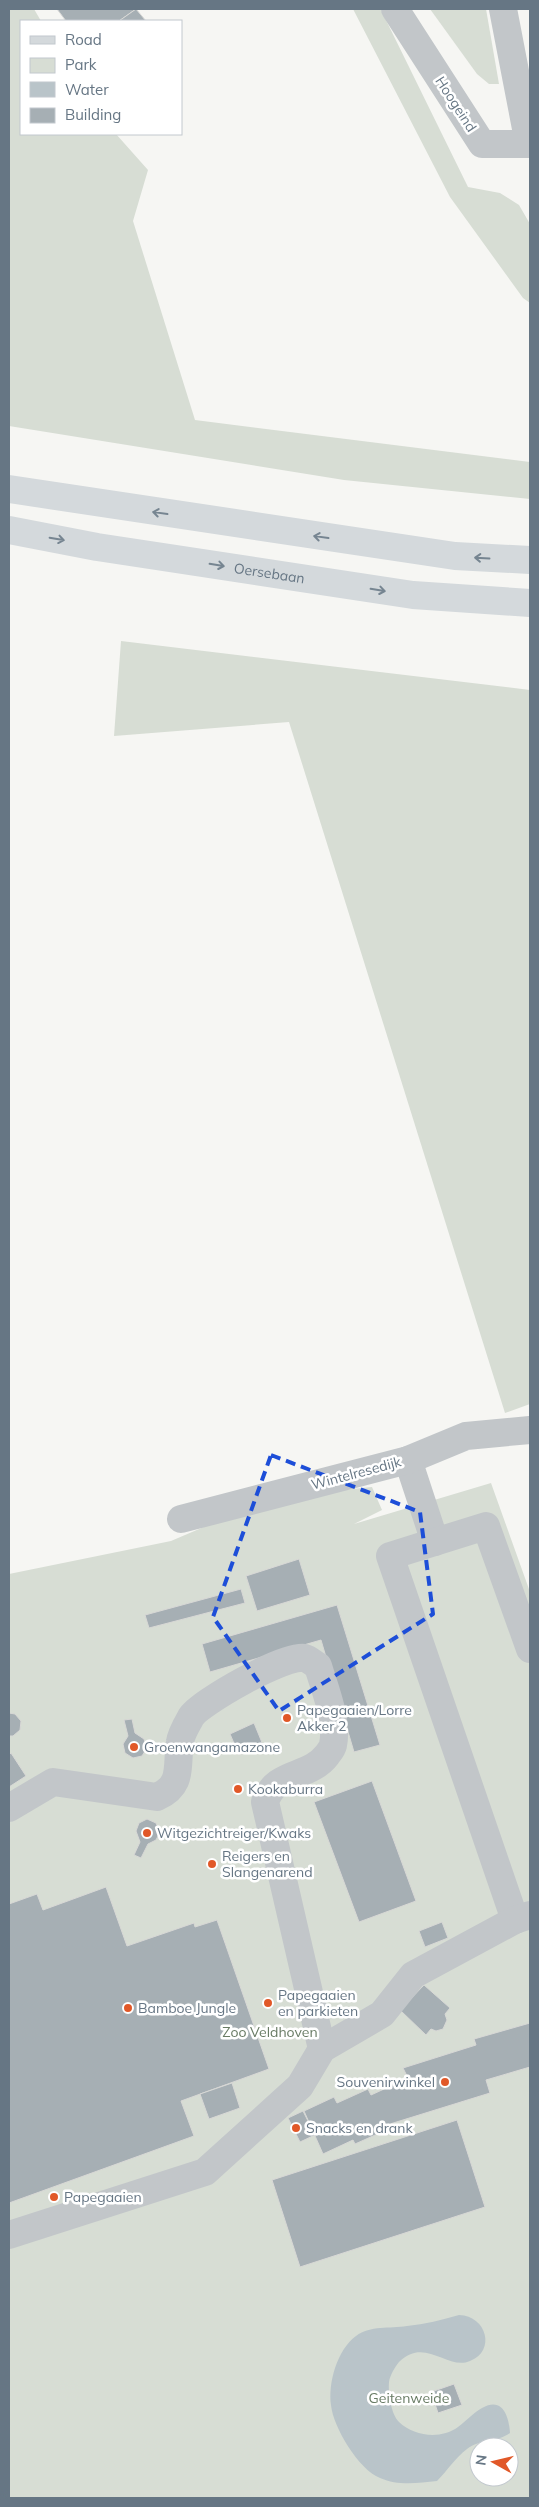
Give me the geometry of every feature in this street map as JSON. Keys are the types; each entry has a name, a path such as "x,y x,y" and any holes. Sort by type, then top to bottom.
{"main road":[{"path":"9,489 455,556 530,560"},
{"name":"Oersebaan","path":"9,530 107,548 412,595 530,603"}],"street":[{"name":"Hoogeind","path":"395,9 482,144 529,144 502,9"},
{"name":"Wintelresedijk","path":"181,1519 408,1460 466,1436 530,1430"},
{"path":"408,1460 435,1542"},
{"path":"9,2234 205,2172 300,2086 322,2049 382,2014 414,1975 523,1918 390,1556 486,1526 530,1649"},
{"path":"9,1808 52,1782 157,1797 166,1793 177,1781 180,1740 192,1715 258,1671 281,1662 304,1658 318,1666 332,1716 333,1746 320,1764 278,1782 268,1791 265,1802 322,2049"}],"highlighted area":[{"path":"271,1455 420,1512 433,1614 279,1711 213,1617"}],"green space":[{"path":"9,9 34,9 40,20 20,20 20,135 117,135 148,170 133,221 195,420 530,462 530,499 344,480 9,426"},
{"path":"353,9 381,9 468,187 500,193 519,205 530,224 530,303 523,298 450,197"},
{"path":"430,9 486,9 499,84 489,84 477,74"},
{"path":"121,641 530,690 530,1404 505,1413 289,722 114,736"},
{"name":"Zoo Veldhoven","path":"491,1483 530,1592 530,2498 9,2498 9,1574 171,1541 274,1497 372,1487 382,1510 354,1524"}],"water":[{"path":"459,2315 476,2321 482,2327 485,2335 483,2350 470,2361 462,2363 418,2352 409,2355 399,2362 393,2371 389,2387 392,2409 396,2418 412,2431 427,2435 443,2434 458,2427 482,2408 495,2405 500,2406 506,2415 510,2433 502,2437 469,2437 469,2448 459,2456 437,2481 401,2483 387,2481 364,2466 348,2447 342,2436 333,2414 330,2396 335,2368 349,2342 368,2330 440,2320"}],"building":[{"path":"57,9 136,9 120,20 65,20"},
{"path":"136,9 145,20 120,20"},
{"path":"299,1559 310,1595 257,1611 246,1576"},
{"path":"241,1589 245,1603 149,1628 145,1615"},
{"path":"337,1605 380,1745 354,1752 321,1640 210,1672 202,1644"},
{"path":"9,1713 15,1714 21,1721 20,1730 13,1736 9,1736"},
{"path":"132,1719 135,1733 144,1739 147,1748 142,1756 133,1758 125,1753 123,1744 128,1736 124,1720"},
{"path":"254,1723 263,1745 239,1755 230,1734"},
{"path":"11,1753 26,1776 9,1787 9,1755"},
{"path":"372,1781 416,1901 359,1922 314,1802"},
{"path":"147,1819 156,1823 160,1832 156,1840 148,1844 141,1858 134,1855 140,1842 136,1831 139,1823"},
{"name":"Bamboe Jungle","path":"106,1887 127,1946 194,1923 195,1927 217,1920 269,2069 181,2101 194,2136 9,2203 9,1904 37,1894 43,1910"},
{"path":"442,1922 448,1938 425,1947 419,1931"},
{"path":"424,1985 450,2008 445,2014 447,2020 443,2029 436,2031 431,2029 426,2035 400,2010"},
{"path":"530,2023 530,2067 486,2080 490,2093 390,2124 391,2128 355,2144 353,2140 323,2154 304,2111 334,2097 337,2103 368,2089 371,2095 408,2078 403,2068 476,2045 474,2039"},
{"path":"232,2083 240,2108 209,2119 200,2094"},
{"path":"303,2111 315,2135 300,2142 288,2118"},
{"path":"457,2120 485,2207 300,2267 272,2180"},
{"path":"454,2384 462,2405 438,2413 431,2392"}],"place":[{"name":"Papegaaien/Lorre Akker 2","path":"287,1718"},
{"name":"Groenwangamazone","path":"134,1747"},
{"name":"Kookaburra","path":"238,1789"},
{"name":"Witgezichtreiger/Kwaks","path":"147,1833"},
{"name":"Reigers en Slangenarend","path":"212,1864"},
{"name":"Papegaaien en parkieten","path":"268,2003"},
{"name":"Bamboe Jungle","path":"128,2008"},
{"name":"Souvenirwinkel","path":"445,2082"},
{"name":"Snacks en drank","path":"296,2128"},
{"name":"Papegaaien","path":"54,2197"}],"park label":[{"name":"Geitenweide","path":"409,2398"}]}
